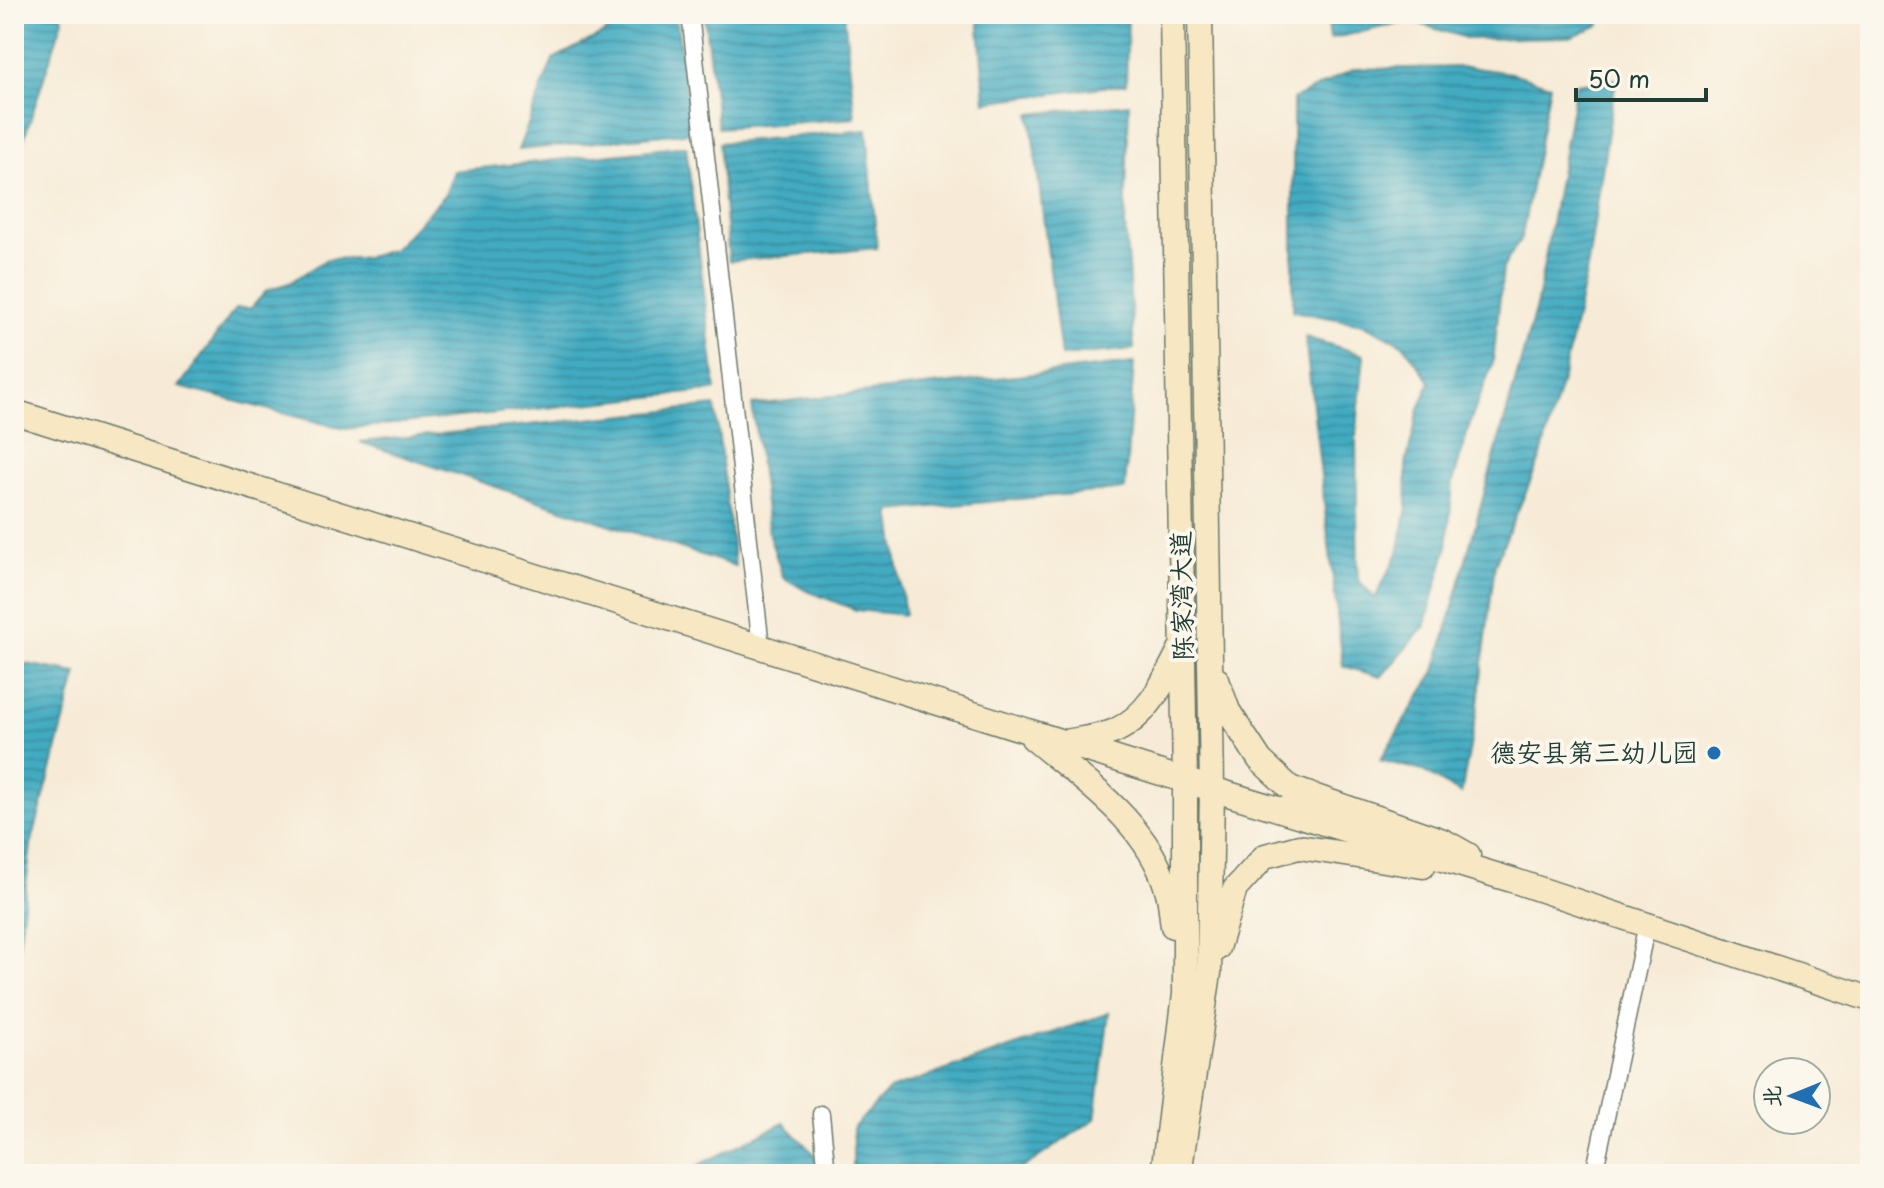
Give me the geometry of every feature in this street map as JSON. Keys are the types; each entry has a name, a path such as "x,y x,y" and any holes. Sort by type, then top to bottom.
{"main road":[{"name":"陈家湾大道","path":"1163,1174 1185,994 1185,780 1172,14"},
{"name":"陈家湾大道","path":"1179,1174 1209,973 1212,664 1200,14"},
{"path":"14,412 1212,789 1512,880 1870,999"},
{"path":"1064,742 1115,731 1137,716 1158,693 1182,646"},
{"path":"1212,664 1228,711 1260,760 1290,788 1443,841 1512,880"},
{"path":"1021,729 1124,814 1155,861 1167,889 1185,994"},
{"path":"1209,973 1235,889 1265,856 1299,847 1512,880"}],"street":[{"path":"690,14 761,647"},
{"path":"1594,1174 1647,924"},
{"path":"821,1114 827,1174"}],"water":[{"path":"14,14 62,14 63,20 14,169"},
{"path":"676,14 691,132 518,150 553,59 633,18"},
{"path":"704,14 844,14 855,118 718,128"},
{"path":"978,14 1128,14 1126,84 985,102"},
{"path":"1327,14 1599,14 1600,25 1570,37 1469,39 1410,21 1330,39"},
{"path":"1467,67 1512,73 1550,85 1522,236 1503,268 1493,363 1471,420 1453,482 1447,548 1425,626 1381,677 1343,666 1305,337 1364,355 1356,438 1358,580 1375,598 1398,553 1407,508 1406,463 1419,409 1430,382 1404,345 1363,324 1293,311 1293,99 1354,69"},
{"path":"1616,79 1588,264 1564,373 1540,459 1495,564 1478,704 1461,794 1423,771 1380,760 1435,671 1537,303 1576,84"},
{"path":"1129,104 1125,225 1134,349 1061,356 1030,114"},
{"path":"867,130 877,248 729,261 719,143"},
{"path":"686,146 716,390 345,429 179,387 236,308 251,308 267,290 289,283 327,259 365,258 394,249 445,195 454,171"},
{"path":"1134,363 1125,489 890,511 905,615 856,610 805,590 783,577 769,535 752,405"},
{"path":"715,406 735,566 360,442"},
{"path":"14,662 77,673 31,845 14,985"},
{"path":"1109,1013 1095,1119 1014,1174 853,1174 853,1128 889,1090"},
{"path":"784,1123 815,1155 816,1174 687,1174 700,1164"}],"place":[{"name":"德安县第三幼儿园","path":"1714,753"}]}
